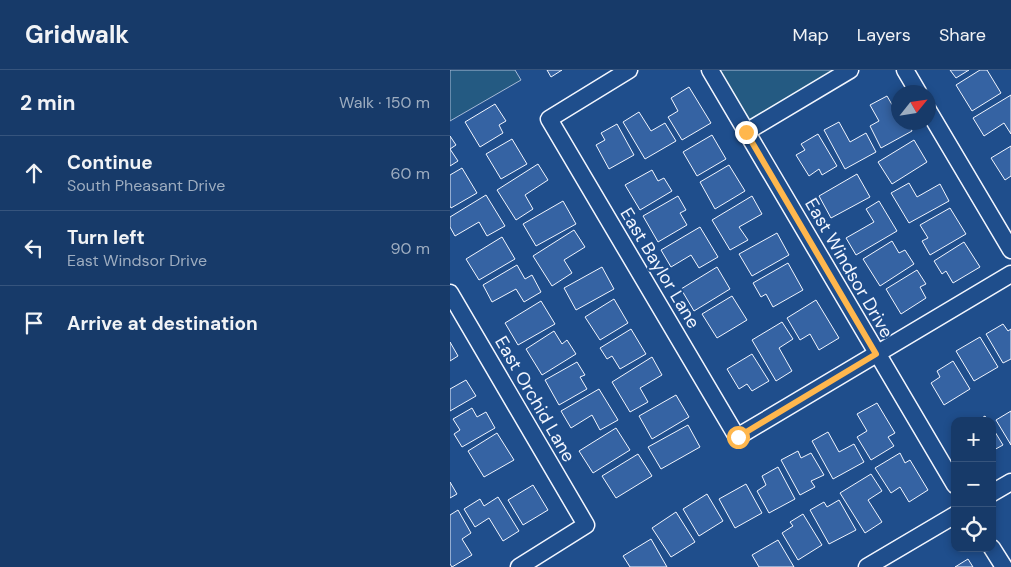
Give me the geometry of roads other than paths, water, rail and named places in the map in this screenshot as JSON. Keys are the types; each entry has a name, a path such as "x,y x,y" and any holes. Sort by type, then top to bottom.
{"street":[{"name":"East Baylor Lane","path":"629,70 549,119 738,437 876,354"},
{"name":"East Windsor Drive","path":"710,70 951,478"},
{"path":"746,132 850,70"},
{"path":"905,70 914,85"},
{"path":"936,123 1011,250"},
{"path":"876,354 1011,274"},
{"name":"East Orchid Lane","path":"450,293 586,525 519,567"},
{"path":"996,491 1011,482"},
{"path":"867,567 951,517"},
{"path":"995,552 1004,567"}]}
